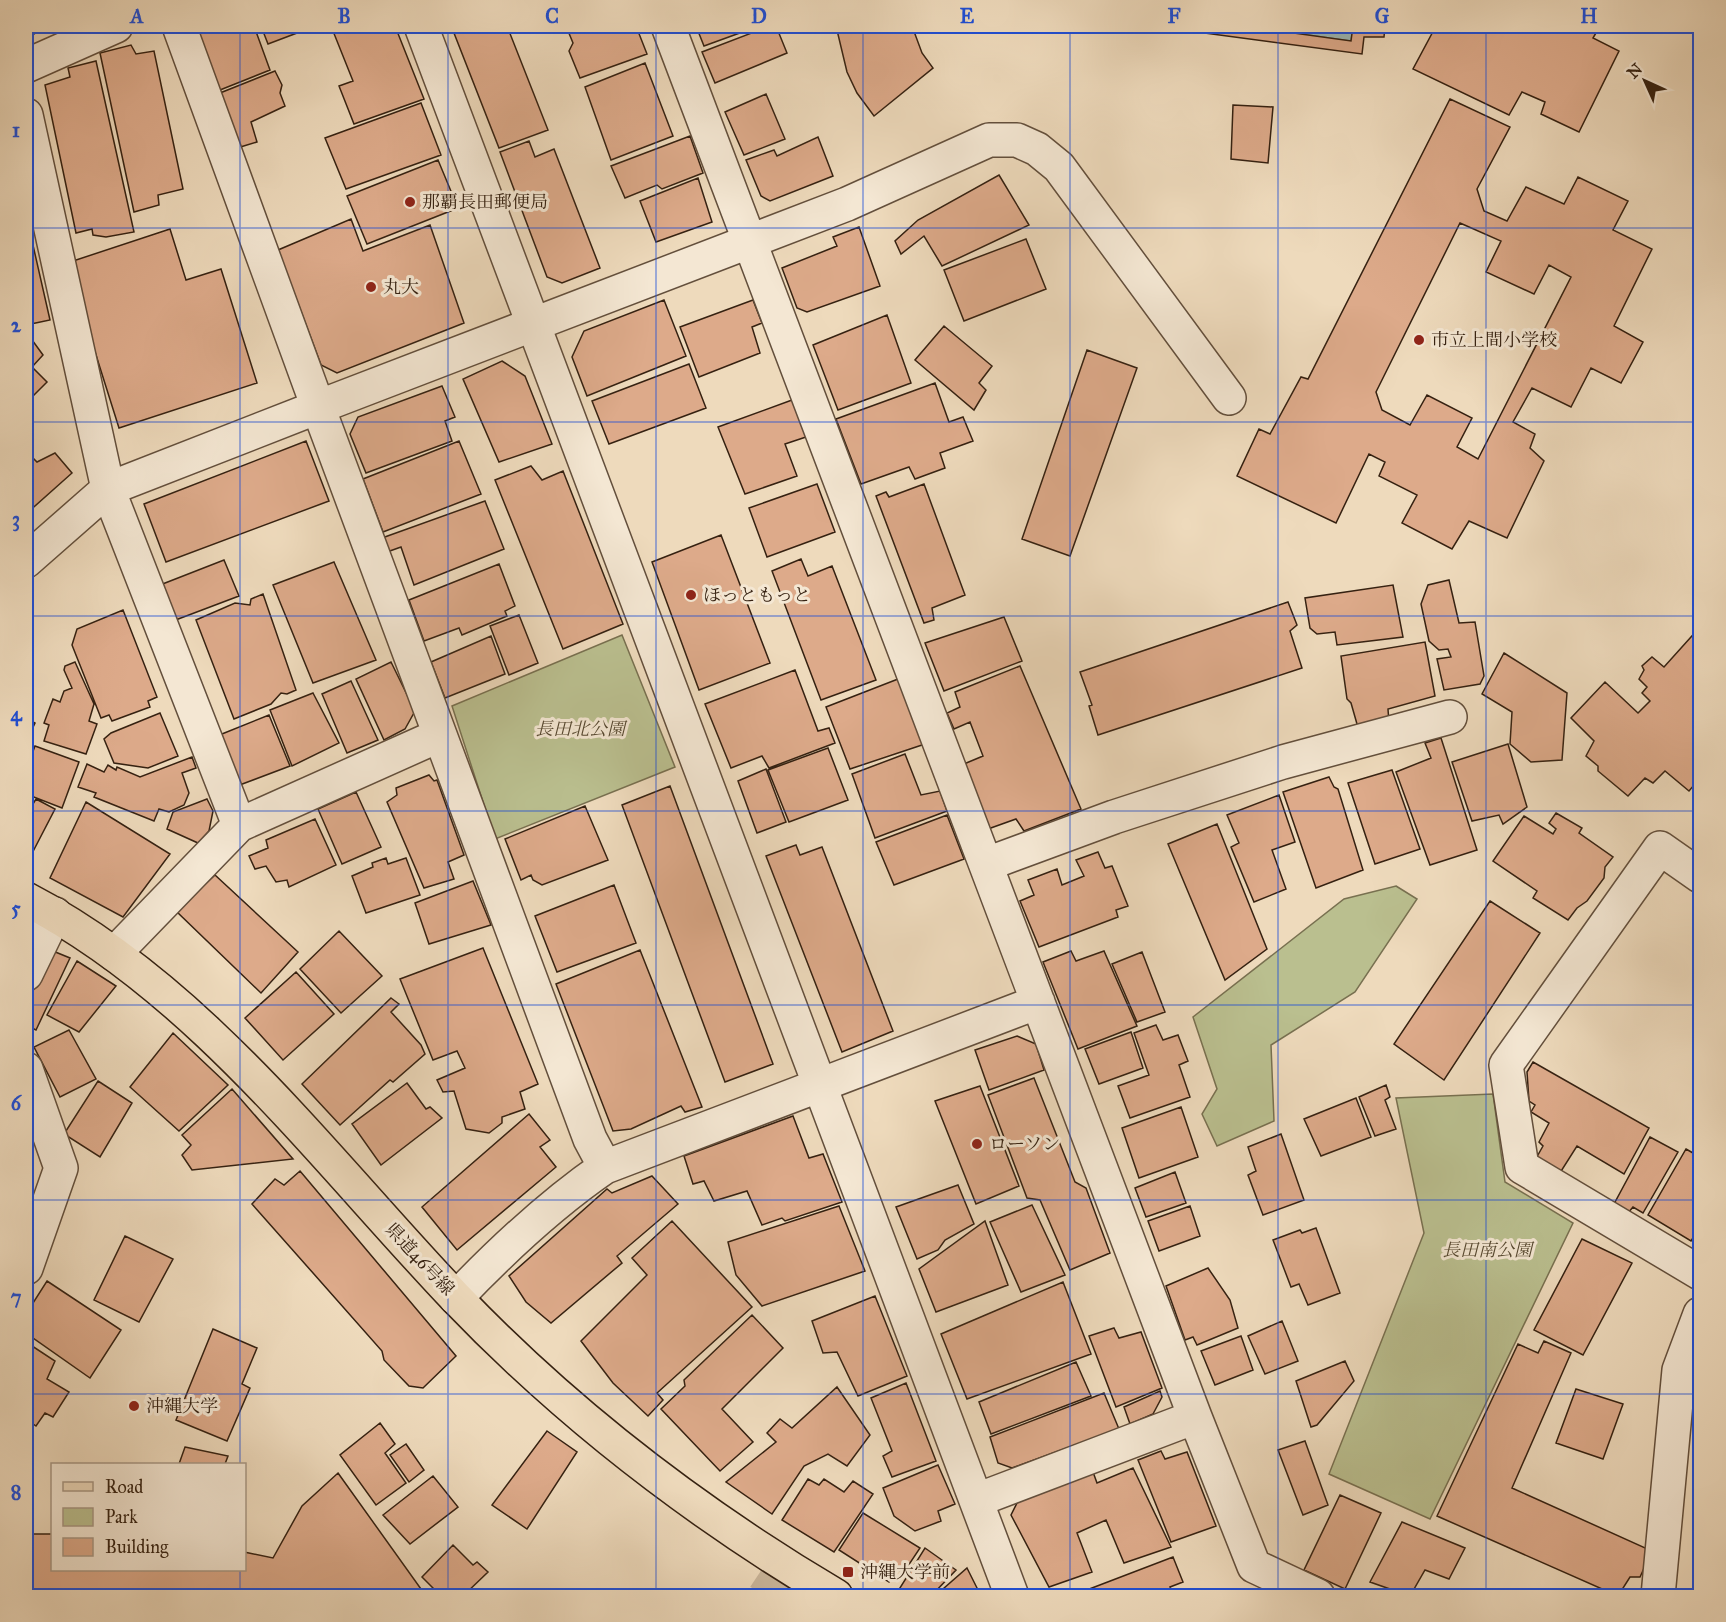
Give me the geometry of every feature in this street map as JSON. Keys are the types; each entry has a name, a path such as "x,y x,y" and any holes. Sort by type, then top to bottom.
{"main road":[{"name":"県道46号線","path":"26,899 55,914 114,954 177,1005 224,1050 456,1298 554,1394 628,1455 775,1560 836,1596"}],"street":[{"path":"26,66 116,26"},
{"path":"179,26 590,1138 605,1167"},
{"path":"421,26 1012,1596"},
{"path":"668,26 1195,1417 1254,1566 1318,1596"},
{"path":"26,115 108,489 239,825"},
{"path":"26,561 108,489 750,243 847,204 989,140 1017,140 1036,149 1059,166 1229,398"},
{"path":"987,864 1114,817 1283,762 1450,717"},
{"path":"114,954 239,825 440,735"},
{"path":"1701,876 1660,848 1506,1065 1522,1167 1701,1273"},
{"path":"26,974 55,914"},
{"path":"456,1298 493,1260 583,1182 605,1167 1038,1002"},
{"path":"26,1069 61,1168 26,1268"},
{"path":"1658,1596 1679,1370 1701,1314"},
{"path":"977,1500 1195,1417"}],"green space":[{"name":"長田北公園","path":"622,635 675,767 495,839 452,706"},
{"path":"1396,886 1417,899 1355,992 1271,1045 1274,1121 1217,1146 1202,1114 1217,1089 1193,1017 1344,899"},
{"name":"長田南公園","path":"1493,1094 1505,1182 1573,1223 1430,1519 1329,1474 1424,1233 1396,1098"}],"water":[{"path":"1243,26 1353,26 1351,41"}],"building":[{"path":"26,26 47,26 26,39"},
{"path":"208,26 254,26 270,70 215,92 193,32"},
{"path":"261,26 294,26 297,33 268,44"},
{"path":"331,26 395,26 424,99 354,124 339,86 353,81"},
{"path":"459,26 507,26 548,130 499,148 454,33"},
{"path":"566,26 636,26 647,54 580,78 569,51 573,43"},
{"path":"696,26 759,26 704,46"},
{"path":"770,26 776,26 787,53 715,83 702,52"},
{"path":"836,26 912,26 922,53 933,68 874,116 857,93 847,72"},
{"path":"1152,26 1243,26 1351,41 1353,26 1385,26 1384,37 1364,37 1362,54"},
{"path":"1436,26 1600,26 1593,38 1619,51 1579,132 1541,114 1545,102 1522,92 1509,115 1413,69"},
{"path":"131,45 136,54 154,51 183,189 158,195 159,205 134,212 100,53"},
{"path":"96,61 134,232 106,237 93,235 92,229 76,233 45,85 70,77 68,68"},
{"path":"645,63 673,136 611,160 585,87"},
{"path":"275,71 282,85 280,93 285,106 251,122 257,142 237,148 215,95"},
{"path":"766,94 785,139 744,155 725,112"},
{"path":"1450,99 1510,127 1477,189 1484,211 1507,221 1526,187 1564,204 1578,177 1628,201 1613,230 1652,249 1614,326 1643,342 1621,383 1591,368 1571,407 1532,388 1513,422 1535,434 1530,448 1544,461 1507,538 1469,521 1452,549 1402,523 1417,495 1379,476 1385,462 1369,454 1336,523 1237,476 1259,429 1270,434 1301,377 1308,379","holes":["1460,223 1501,241 1486,272 1534,294 1549,265 1571,277 1478,459 1457,447 1472,418 1427,395 1410,425 1382,410 1376,392"]},
{"path":"421,103 441,155 346,189 325,138"},
{"path":"1233,105 1273,107 1268,163 1231,159"},
{"path":"690,136 703,173 662,189 657,185 625,198 611,166"},
{"path":"818,137 833,176 770,201 761,196 746,160 774,150 777,156"},
{"path":"529,141 535,157 554,149 600,268 562,283 547,277 500,152"},
{"path":"438,160 458,208 367,244 347,196"},
{"path":"999,175 1029,225 942,266 924,236 901,254 895,241 918,220"},
{"path":"698,178 712,222 656,242 640,201"},
{"name":"丸大","path":"351,219 363,251 430,225 464,323 337,373 321,365 278,250"},
{"path":"859,227 880,286 807,312 797,308 782,268 837,246 833,237"},
{"path":"170,229 186,280 221,269 257,383 119,428 67,263"},
{"path":"30,232 50,320 26,325 26,233"},
{"path":"1026,239 1046,289 964,321 944,270"},
{"path":"664,300 686,356 587,396 572,357 584,331"},
{"path":"753,300 762,323 752,327 760,353 699,377 680,327"},
{"path":"887,315 911,383 838,410 813,345"},
{"path":"944,326 992,366 979,383 986,390 974,410 915,360"},
{"path":"27,333 43,355 32,367 47,382 26,403"},
{"path":"1087,350 1137,368 1070,556 1022,539"},
{"path":"502,361 525,376 552,444 499,462 463,379"},
{"path":"689,364 706,408 609,444 592,401"},
{"path":"935,383 949,422 963,417 973,441 940,453 945,468 915,479 909,467 861,484 836,419"},
{"path":"442,386 455,417 445,421 452,441 366,473 350,434 358,417"},
{"path":"792,400 806,437 785,444 797,476 745,494 718,427"},
{"path":"306,441 329,501 166,562 144,504"},
{"path":"459,441 481,494 383,532 363,479"},
{"path":"26,451 37,462 55,453 72,473 26,514"},
{"path":"531,466 542,480 563,471 623,624 563,649 495,480"},
{"path":"817,484 835,532 767,557 749,508"},
{"path":"924,484 965,595 932,608 934,620 924,623 876,496 886,492 889,497"},
{"path":"485,501 504,549 414,585 401,547 387,552 382,538"},
{"path":"721,535 770,663 699,690 652,562"},
{"path":"801,559 808,576 832,566 876,680 821,700 772,571"},
{"path":"224,560 239,596 173,621 160,585"},
{"path":"334,562 376,660 313,683 273,585"},
{"path":"499,564 515,606 505,611 507,616 462,635 459,628 424,641 409,600"},
{"path":"1449,580 1459,623 1475,622 1484,676 1480,684 1444,690 1437,659 1451,657 1448,649 1439,650 1429,641 1421,604 1428,585"},
{"path":"1393,585 1403,637 1337,645 1335,632 1317,634 1310,628 1305,598"},
{"path":"263,594 296,690 287,694 281,693 271,704 234,719 196,620 235,603 250,605 251,599"},
{"path":"1288,602 1297,625 1290,631 1302,668 1098,735 1089,706 1092,705 1080,672"},
{"path":"123,610 157,697 148,701 150,707 112,721 109,715 101,718 72,645 77,629"},
{"path":"519,615 538,663 509,675 490,626"},
{"path":"1004,617 1022,661 944,691 925,643"},
{"path":"1700,627 1700,778 1689,791 1665,771 1653,783 1645,778 1628,796 1598,771 1598,766 1586,756 1594,741 1571,718 1605,682 1638,713 1650,701 1642,693 1647,687 1639,679 1644,670 1642,666 1652,657 1664,667"},
{"path":"491,636 505,674 445,698 431,662"},
{"path":"1425,642 1435,696 1388,709 1389,723 1359,731 1351,703 1347,699 1341,656"},
{"path":"1504,653 1567,693 1562,760 1531,762 1510,744 1512,712 1482,694"},
{"path":"75,662 94,704 89,721 97,724 86,754 44,741 49,725 44,723 53,699 60,702 64,691 72,688 64,670 65,666"},
{"path":"391,662 415,711 405,729 384,740 356,679"},
{"path":"1020,666 1081,809 1024,831 1016,819 988,829 964,764 983,756 970,722 954,729 947,713 960,707 955,692"},
{"path":"795,670 818,731 829,728 835,743 769,768 762,756 731,768 705,704"},
{"path":"898,679 925,744 850,769 826,707"},
{"path":"351,681 378,740 347,753 322,694"},
{"path":"313,693 339,743 292,766 270,710"},
{"path":"160,713 178,756 148,768 114,763 104,739 111,733"},
{"path":"269,715 290,766 237,786 217,736"},
{"path":"26,718 35,723 26,742"},
{"path":"1441,738 1477,850 1430,865 1396,772 1431,758 1425,743"},
{"path":"1508,744 1527,807 1503,824 1499,815 1472,821 1452,762"},
{"path":"35,746 79,762 62,808 26,794 26,770"},
{"path":"828,748 848,800 789,822 768,770"},
{"path":"905,754 921,795 940,791 947,811 875,838 852,774"},
{"path":"192,757 196,768 182,773 189,793 184,805 169,812 159,809 154,821 94,797 96,793 78,787 87,764 104,772 108,765 116,770 117,767 140,777"},
{"path":"766,769 786,822 757,833 738,781"},
{"path":"1392,770 1420,849 1375,864 1348,783"},
{"path":"429,775 434,781 437,780 464,855 448,862 454,879 424,888 387,802 397,795 396,788"},
{"path":"1329,777 1334,787 1338,789 1363,870 1316,888 1283,792"},
{"path":"670,786 773,1064 725,1082 622,805"},
{"path":"356,792 381,847 342,864 318,809"},
{"path":"1279,795 1295,842 1272,850 1286,889 1254,902 1231,847 1239,843 1227,815"},
{"path":"36,799 55,809 26,865 26,811 28,812"},
{"path":"207,799 213,811 209,831 198,843 167,829 173,812"},
{"path":"86,802 170,854 123,917 50,878"},
{"path":"585,806 608,860 542,885 533,880 531,875 521,880 505,839"},
{"path":"1556,813 1582,828 1579,833 1613,857 1605,867 1604,878 1587,901 1577,908 1568,920 1533,898 1537,891 1493,861 1524,816 1553,834 1556,829 1549,823"},
{"path":"947,815 964,859 894,885 876,842"},
{"path":"315,819 336,865 289,887 287,880 276,882 266,866 255,869 249,856 268,848 266,840"},
{"path":"1217,824 1267,949 1225,980 1168,844"},
{"path":"796,845 800,855 822,847 893,1031 842,1052 766,856"},
{"path":"1098,852 1105,868 1112,866 1128,906 1116,910 1118,917 1039,947 1020,901 1034,895 1028,880 1057,869 1062,885 1084,876 1076,860"},
{"path":"386,858 388,864 406,858 420,895 366,913 352,876 373,867 372,863"},
{"path":"215,875 298,952 261,993 176,911"},
{"path":"473,881 491,925 429,944 415,903"},
{"path":"614,885 636,943 557,972 535,916"},
{"path":"1490,901 1540,933 1444,1080 1394,1044"},
{"path":"339,931 382,976 341,1013 300,969"},
{"path":"483,948 538,1084 520,1092 525,1109 502,1117 502,1123 489,1133 466,1129 454,1091 443,1092 437,1080 465,1068 457,1051 433,1060 400,979"},
{"path":"48,949 70,958 36,1030 26,1025 26,1000"},
{"path":"640,950 702,1107 685,1112 681,1106 631,1129 613,1131 556,984"},
{"path":"1071,951 1076,961 1104,951 1137,1026 1078,1049 1043,962"},
{"path":"1142,952 1165,1012 1137,1022 1112,964"},
{"path":"77,961 116,986 79,1032 47,1015"},
{"path":"296,972 334,1014 283,1060 245,1018"},
{"path":"391,998 399,1004 391,1012 421,1045 425,1054 393,1082 390,1080 340,1125 302,1084"},
{"path":"1156,1025 1163,1040 1178,1035 1188,1061 1179,1065 1190,1097 1130,1118 1118,1086 1149,1075 1134,1033"},
{"path":"69,1030 96,1079 60,1097 34,1047"},
{"path":"1131,1032 1143,1068 1099,1084 1085,1049"},
{"path":"173,1033 228,1085 179,1131 130,1087"},
{"path":"1017,1036 1036,1044 1044,1070 989,1090 975,1050"},
{"path":"1533,1062 1649,1128 1624,1174 1577,1146 1558,1176 1534,1162 1543,1146 1539,1142 1549,1123 1531,1112 1535,1105 1529,1101 1527,1072"},
{"path":"1034,1078 1075,1182 1086,1188 1110,1253 1070,1270 1040,1200 1027,1198 988,1095"},
{"path":"98,1081 132,1103 100,1157 64,1134"},
{"path":"407,1083 426,1109 430,1107 442,1118 381,1165 352,1124"},
{"path":"1386,1085 1390,1097 1385,1100 1396,1129 1375,1136 1359,1097"},
{"name":"ローソン","path":"980,1086 1019,1186 976,1204 935,1101"},
{"path":"232,1089 293,1159 192,1170 182,1155 191,1145 182,1135"},
{"path":"1356,1098 1371,1137 1321,1156 1304,1119"},
{"path":"1181,1107 1198,1157 1139,1178 1122,1128"},
{"path":"529,1114 550,1140 540,1147 556,1167 457,1250 422,1207"},
{"path":"793,1116 809,1158 823,1154 842,1202 785,1221 782,1218 762,1225 747,1191 714,1201 704,1181 693,1184 684,1156"},
{"path":"1281,1134 1304,1200 1263,1215 1248,1175 1256,1171 1248,1147"},
{"path":"1650,1137 1678,1152 1643,1213 1633,1207 1628,1213 1614,1204"},
{"path":"1686,1149 1700,1157 1700,1227 1691,1241 1648,1215"},
{"path":"300,1171 456,1356 423,1388 409,1386 384,1360 382,1351 252,1204 275,1179 284,1185"},
{"path":"1175,1172 1186,1203 1146,1217 1135,1188"},
{"path":"652,1176 678,1204 617,1256 622,1263 551,1323 526,1302 509,1276 607,1189 612,1193"},
{"path":"958,1185 974,1224 945,1240 938,1250 917,1259 896,1207"},
{"path":"1032,1205 1065,1275 1021,1292 990,1222"},
{"path":"839,1206 865,1271 762,1306 736,1275 728,1242"},
{"path":"1190,1206 1200,1236 1159,1251 1148,1221"},
{"path":"672,1221 752,1307 657,1393 663,1400 648,1416 613,1383 581,1341 647,1275 632,1258"},
{"path":"985,1221 1008,1285 936,1312 919,1269"},
{"path":"1316,1228 1340,1293 1308,1305 1299,1284 1291,1287 1273,1240 1300,1230 1302,1233"},
{"path":"125,1236 173,1259 139,1322 94,1300"},
{"path":"1582,1239 1632,1263 1583,1355 1534,1330"},
{"path":"1208,1268 1230,1300 1238,1328 1197,1345 1193,1337 1185,1340 1166,1286"},
{"path":"47,1281 121,1330 90,1378 26,1333 26,1314"},
{"path":"1063,1282 1091,1354 967,1399 941,1334"},
{"path":"875,1296 907,1376 858,1396 837,1352 823,1353 812,1321"},
{"path":"752,1315 783,1348 722,1409 753,1442 720,1471 661,1409 685,1386 684,1380"},
{"path":"1282,1321 1298,1361 1265,1374 1248,1336"},
{"path":"1114,1328 1119,1338 1141,1332 1162,1388 1116,1407 1089,1336"},
{"path":"213,1329 257,1348 242,1384 250,1388 227,1441 176,1420"},
{"path":"1241,1336 1253,1370 1215,1385 1201,1351"},
{"path":"1544,1341 1571,1353 1512,1488 1652,1551 1640,1577 1630,1577 1618,1596 1437,1516 1518,1344 1538,1353"},
{"path":"26,1342 55,1361 47,1379 69,1392 53,1417 45,1413 36,1426 26,1419"},
{"path":"1345,1361 1354,1381 1317,1425 1311,1427 1296,1381"},
{"path":"1076,1362 1091,1396 991,1434 979,1402"},
{"path":"906,1383 936,1461 892,1477 883,1456 892,1451 871,1398"},
{"path":"837,1387 870,1435 847,1466 828,1454 804,1466 772,1514 726,1482 776,1442 767,1433 780,1419 792,1428"},
{"path":"1576,1389 1623,1404 1603,1459 1556,1443"},
{"path":"1160,1391 1162,1397 1153,1414 1130,1424 1124,1407"},
{"path":"1104,1393 1119,1429 1012,1468 998,1463 990,1437"},
{"path":"380,1423 395,1444 385,1453 406,1483 376,1505 340,1455"},
{"path":"547,1431 577,1452 527,1529 492,1505"},
{"path":"1305,1441 1328,1505 1303,1515 1278,1450"},
{"path":"406,1444 424,1470 409,1482 390,1455"},
{"path":"185,1447 228,1456 225,1463 179,1463"},
{"path":"1161,1451 1165,1459 1187,1452 1216,1526 1171,1542 1138,1460"},
{"path":"938,1465 955,1504 938,1511 941,1521 915,1531 894,1516 883,1488"},
{"path":"1133,1468 1171,1547 1124,1563 1106,1520 1077,1533 1092,1572 1049,1587 1011,1515 1020,1497 1093,1472 1097,1483"},
{"path":"338,1473 426,1596 26,1596 26,1534 51,1534 51,1571 246,1571 246,1552 273,1558 302,1506"},
{"path":"433,1476 458,1507 410,1544 383,1515"},
{"path":"808,1479 819,1485 824,1479 844,1492 853,1481 873,1494 834,1552 782,1520"},
{"path":"1340,1495 1381,1513 1345,1589 1304,1570"},
{"path":"863,1513 920,1548 904,1572 897,1570 889,1582 839,1550"},
{"path":"1402,1522 1465,1548 1449,1579 1425,1570 1410,1596 1370,1582"},
{"path":"453,1545 473,1565 477,1562 488,1572 463,1596 441,1596 422,1577"},
{"path":"925,1548 956,1570 931,1596 905,1596 898,1591"},
{"path":"1173,1557 1183,1582 1170,1587 1174,1596 1071,1596"},
{"path":"967,1568 981,1596 935,1596"}],"tunnel":[{"path":"764,1596 784,1566"}],"place":[{"name":"那覇長田郵便局","path":"410,202"},
{"name":"丸大","path":"371,287"},
{"name":"市立上間小学校","path":"1419,340"},
{"name":"ほっともっと","path":"691,595"},
{"name":"ローソン","path":"977,1144"},
{"name":"沖縄大学","path":"134,1406"},
{"name":"沖縄大学前","path":"848,1572"}]}
